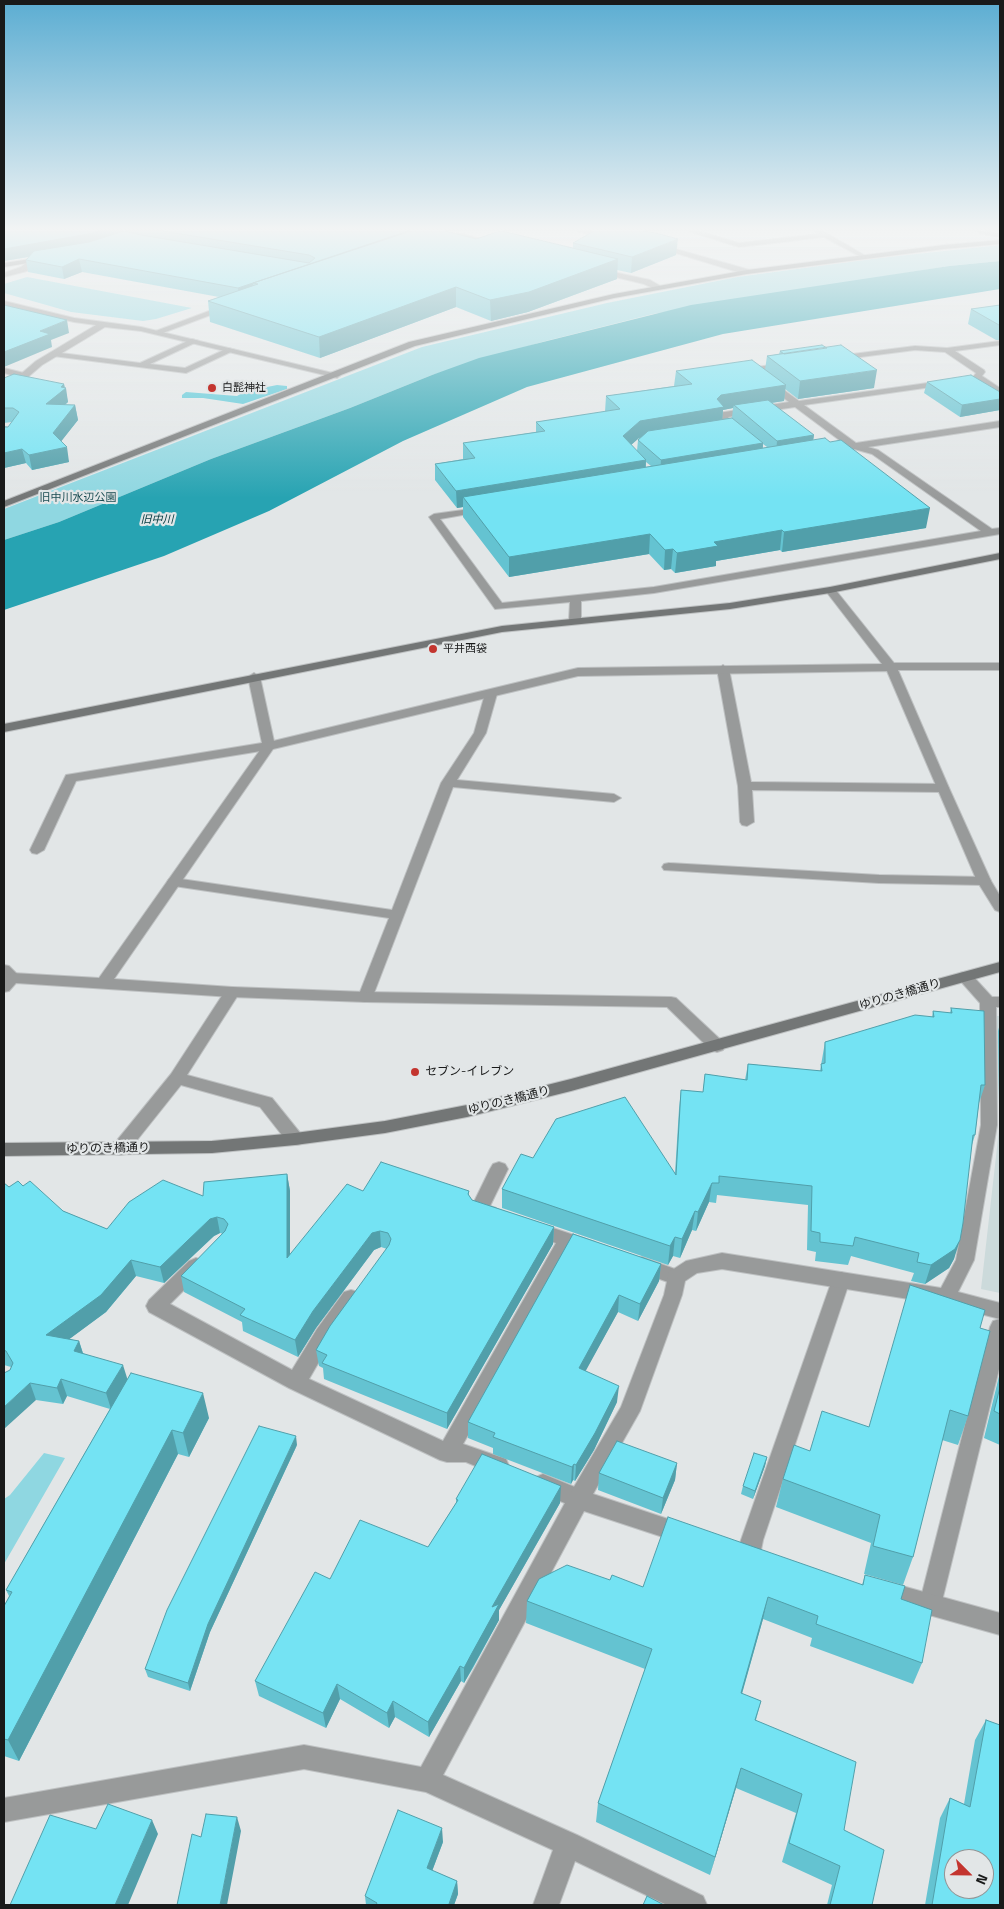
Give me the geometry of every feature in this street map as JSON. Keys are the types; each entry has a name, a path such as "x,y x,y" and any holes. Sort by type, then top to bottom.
{"street":[{"path":"81,320 195,340 337,375"},
{"path":"157,332 191,320"},
{"path":"4,504 412,344 513,320"},
{"path":"4,388 24,376 53,354 104,324"},
{"path":"140,365 195,340"},
{"path":"830,359 844,361 915,348 947,350 1000,343"},
{"path":"53,354 186,371 232,350"},
{"path":"947,350 981,372 977,377 967,379"},
{"path":"791,365 752,370 854,446 875,452 995,532"},
{"path":"4,370 24,376"},
{"path":"977,377 1000,392"},
{"path":"715,429 736,429 720,415 797,404 885,388 957,380"},
{"path":"818,452 1000,424"},
{"path":"492,507 434,517 499,607 654,590 995,532"},
{"path":"4,728 502,629 730,606 830,590 1000,556"},
{"path":"830,590 891,667 984,881 1000,908"},
{"path":"575,621 576,598"},
{"path":"37,850 71,778 270,746 578,672 1000,666"},
{"path":"723,669 745,786 747,822"},
{"path":"103,984 270,746 254,677"},
{"path":"366,997 448,783 480,733 491,694"},
{"path":"448,783 614,798"},
{"path":"745,786 942,788"},
{"path":"670,867 879,879 984,881"},
{"path":"174,882 397,915"},
{"name":"ゆりのき橋通り","path":"4,1150 120,1150 212,1147 295,1139 385,1127 467,1111 717,1046 1000,967"},
{"path":"946,1297 965,1260 989,1125 994,1002 965,977"},
{"path":"6,978 232,992 366,997 671,1002 717,1046"},
{"path":"120,1150 178,1078 232,992"},
{"path":"178,1078 266,1102 295,1139"},
{"path":"498,1169 479,1210 604,1252"},
{"path":"447,1453 568,1240"},
{"path":"208,1255 156,1306 296,1382 447,1453 467,1453 579,1499 702,1539"},
{"path":"622,1258 676,1277"},
{"path":"427,1780 579,1499 630,1411 673,1295 676,1277 693,1266 722,1261 946,1297 1000,1310"},
{"path":"296,1382 324,1335 364,1280"},
{"path":"749,1555 752,1540 842,1280"},
{"path":"930,1605 1000,1327"},
{"path":"864,1586 1000,1624"},
{"path":"4,1810 304,1757 427,1780 568,1844 694,1905"},
{"path":"546,1905 568,1844"}],"shaded area":[{"path":"277,385 287,386 287,389 243,404 203,398 182,398 182,395 186,392 237,396 252,387 262,388"},
{"path":"996,1016 1000,1016 1000,1121"},
{"path":"1000,1121 1000,1293 981,1289"}],"green space":[{"name":"旧中川水辺公園","path":"535,320 629,320 542,342 432,375 350,408 211,459 59,522 4,540 4,509 422,347"},
{"path":"44,1453 65,1458 4,1564 4,1499 10,1495"}],"water":[{"name":"旧中川","path":"631,320 809,320 723,334 527,387 403,441 269,511 164,556 4,610 4,540 59,522 211,459 479,358"}],"building":[{"path":"4,320 67,320 40,331 50,334 4,352"},
{"path":"267,320 365,320 319,337"},
{"path":"990,320 1000,320 999,325"},
{"path":"822,345 827,348 784,354 780,351"},
{"path":"841,345 877,370 800,381 767,356"},
{"path":"752,360 786,385 721,395 717,399 724,407 640,421 623,436 646,460 456,491 435,464 475,458 463,443 545,431 536,422 620,409 606,396 692,384 676,371"},
{"path":"14,374 64,384 61,387 66,388 46,404 75,405 53,433 67,447 29,455 22,449 4,453 4,427 8,427 19,412 13,408 4,408 4,378"},
{"path":"971,375 1000,392 1000,399 962,405 927,382"},
{"path":"768,400 814,435 777,441 734,405"},
{"path":"732,418 763,443 661,460 638,440 648,431"},
{"path":"825,438 830,442 841,440 930,508 714,542 718,546 677,553 673,549 665,550 650,534 509,557 463,497"},
{"path":"951,1008 984,1011 985,1085 981,1085 960,1240 955,1249 931,1265 917,1262 919,1253 855,1237 853,1246 820,1242 820,1233 811,1231 812,1186 719,1176 719,1183 712,1183 698,1212 695,1211 682,1239 675,1237 670,1246 502,1189 521,1154 533,1158 556,1119 625,1097 676,1175 681,1090 703,1092 705,1074 747,1080 748,1064 822,1071 821,1064 825,1063 825,1042 915,1015 934,1017 933,1011 952,1013"},
{"path":"381,1162 469,1191 468,1194 472,1200 554,1227 447,1413 322,1363 327,1355 316,1350 330,1326 389,1245 391,1239 388,1233 380,1231 372,1233 313,1311 295,1340 240,1315 245,1309 181,1276 225,1231 228,1224 224,1219 217,1217 210,1219 160,1267 131,1260 101,1295 46,1335 79,1341 74,1351 123,1365 106,1393 61,1379 57,1388 30,1383 4,1407 4,1373 10,1370 13,1363 4,1350 4,1183 9,1187 18,1181 23,1186 30,1181 63,1211 107,1229 129,1202 163,1180 203,1196 204,1182 287,1174 287,1258 347,1184 363,1191"},
{"path":"573,1234 661,1264 640,1304 619,1295 579,1368 619,1386 595,1433 576,1465 574,1464 572,1467 493,1437 495,1433 468,1422"},
{"path":"910,1285 985,1310 980,1328 990,1331 968,1416 950,1410 913,1557 873,1546 880,1515 783,1479 794,1445 810,1451 822,1411 869,1427"},
{"path":"131,1373 203,1393 183,1433 172,1430 8,1740 4,1739 4,1606 12,1592 6,1590"},
{"path":"1000,1387 1000,1414 994,1411"},
{"path":"259,1426 296,1436 208,1624 188,1683 145,1669 167,1610"},
{"path":"617,1441 677,1463 663,1498 599,1473"},
{"path":"754,1453 767,1457 755,1491 743,1486"},
{"path":"482,1454 561,1486 492,1607 499,1604 464,1668 460,1666 428,1722 393,1701 387,1713 337,1684 323,1713 255,1681 315,1572 330,1579 360,1520 428,1547 458,1500 456,1499"},
{"path":"668,1517 863,1585 865,1575 905,1586 901,1599 932,1610 922,1663 816,1624 818,1616 768,1597 741,1693 761,1701 755,1720 856,1762 844,1830 884,1850 872,1905 830,1905 840,1866 789,1843 802,1794 741,1768 715,1857 598,1803 652,1649 527,1601 539,1579 567,1565 610,1580 612,1575 643,1587"},
{"path":"986,1720 1000,1725 1000,1905 932,1905 950,1798 970,1807"},
{"path":"108,1804 152,1820 115,1905 10,1905 50,1815 96,1829"},
{"path":"398,1810 442,1828 427,1868 457,1881 449,1904 452,1905 376,1905 377,1903 365,1896"},
{"path":"206,1814 237,1817 220,1905 177,1905 192,1834 201,1837"},
{"path":"647,1896 664,1905 643,1905"}],"place":[{"name":"白髭神社","path":"212,388"},
{"name":"平井西袋","path":"433,649"},
{"name":"セブン-イレブン","path":"415,1072"}]}
